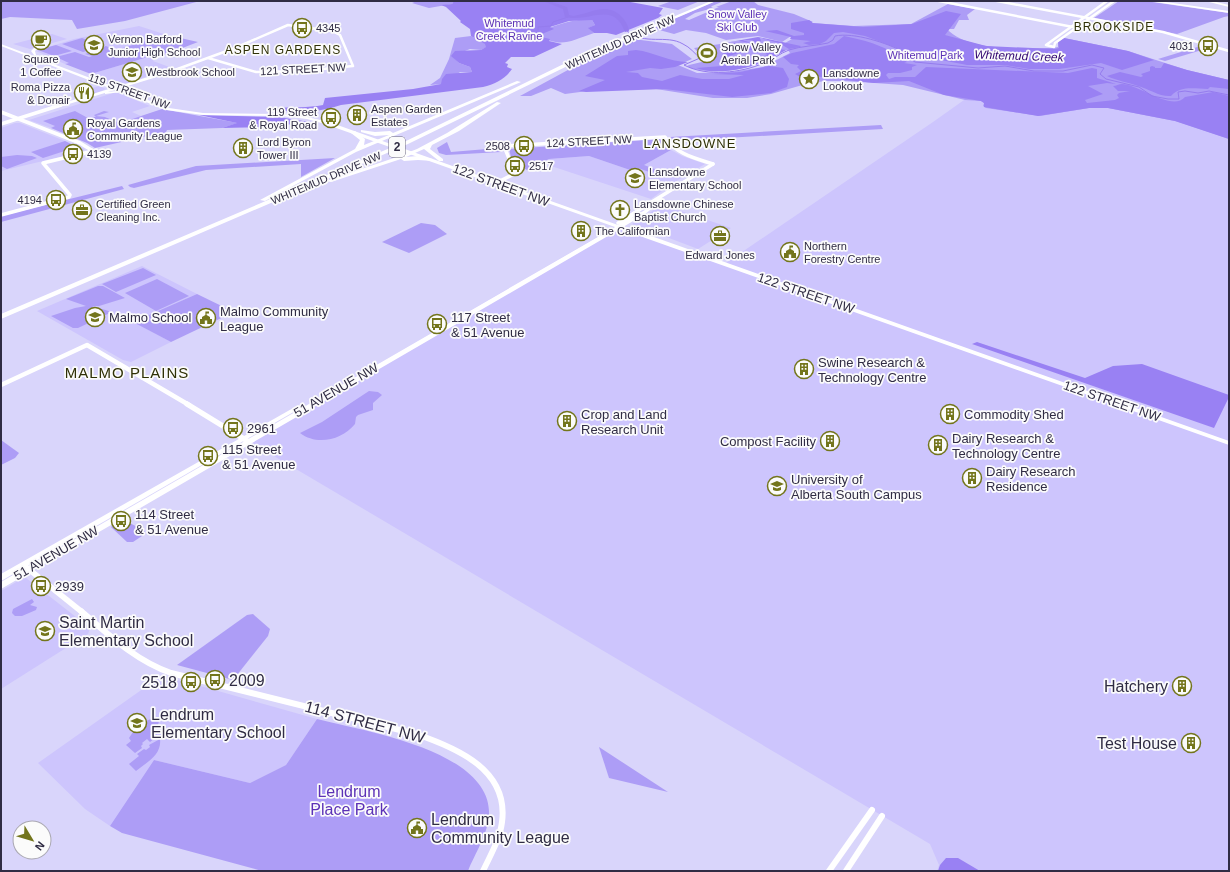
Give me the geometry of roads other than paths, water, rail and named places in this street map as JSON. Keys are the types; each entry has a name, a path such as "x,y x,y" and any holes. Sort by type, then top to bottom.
{"highway":[{"name":"WHITEMUD DRIVE NW","path":"668,20 710,1"},
{"name":"WHITEMUD DRIVE NW","path":"1,318 402,142 615,42 714,1"},
{"path":"1150,1 1229,9"},
{"path":"1178,1 1229,9"},
{"path":"1189,1 1229,9"},
{"path":"1207,1 1229,9"},
{"path":"341,158 507,87 548,73"},
{"path":"384,164 430,145 548,73"},
{"path":"363,132 372,134 387,133 421,123"},
{"path":"240,213 311,175 362,144 363,140 353,132"},
{"path":"430,145 427,150 441,160"},
{"path":"240,213 384,164 412,158 431,160"},
{"name":"WHITEMUD DRIVE NW","path":"1,313 240,213"}],"main road":[{"name":"119 STREET NW","path":"1,41 123,92 168,109 185,112 220,114 309,117 381,141 390,141 413,151"},
{"name":"119 STREET NW","path":"1,44 109,87 164,105 204,112 283,113 309,117 333,121 363,132 381,141"},
{"path":"35,49 33,52 35,54"},
{"path":"103,93 109,87"},
{"path":"103,93 123,92"},
{"name":"122 STREET NW","path":"381,141 404,151 413,151 441,160 601,221 618,225 633,232 1229,441"},
{"name":"122 STREET NW","path":"413,151 431,160 498,182 1229,441"},
{"path":"592,243 632,214"},
{"path":"601,221 605,226 603,234 633,232"},
{"name":"51 AVENUE NW","path":"247,440 618,225"},
{"name":"51 AVENUE NW","path":"1,578 26,567 592,243 603,234"},
{"name":"51 AVENUE NW","path":"1,586 26,567"}],"street":[{"path":"938,1 1076,28"},
{"path":"944,1 959,1"},
{"path":"997,1 1168,33 1229,51"},
{"path":"1107,1 1046,45 1054,47 1055,43 1114,1"},
{"name":"121 STREET NW","path":"288,25 332,31 338,34 353,66 302,71 256,72 247,71 208,58 288,25"},
{"path":"1,125 117,89 208,58"},
{"path":"1,112 80,143 93,151 43,163 70,195 69,197 1,215"},
{"name":"124 STREET NW","path":"498,182 522,170 514,166 508,160 504,146 665,137 670,146 679,152 713,164"},
{"name":"51 AVENUE NW","path":"632,214 713,164"},
{"name":"51 AVENUE NW","path":"618,225 647,211 668,191"},
{"path":"1,385 87,345 247,440"},
{"name":"114 STREET NW","path":"26,567 129,651 154,667 171,673 430,738 469,758 487,771 501,795 503,815 499,831 483,871"},
{"path":"829,871 872,810"},
{"path":"846,871 882,816"}],"waterway":[{"name":"Whitemud Creek","path":"545,1 565,8 567,16 573,17 578,17 600,10 612,12 626,25 627,31"},
{"path":"538,30 538,27 551,26 553,22 568,17"},
{"name":"Whitemud Creek","path":"627,31 641,38 670,40 686,45 700,58 684,65 703,71 724,72 745,69 767,62 789,50 828,43 833,40 835,36 843,35 861,37 889,45 904,52 915,62 978,68 1005,66 1034,71 1063,71 1092,65 1104,68 1100,74 1106,79 1139,87 1152,96 1168,99 1179,99 1178,92 1185,91 1198,93 1209,91 1229,95"}],"place":[{"name":"4345","path":"302,28"},
{"name":"Square 1 Coffee","path":"41,40"},
{"name":"Vernon Barford Junior High School","path":"94,45"},
{"name":"4031","path":"1208,46"},
{"name":"Snow Valley Aerial Park","path":"707,53"},
{"name":"Westbrook School","path":"132,72"},
{"name":"Lansdowne Lookout","path":"809,79"},
{"name":"Roma Pizza & Donair","path":"84,93"},
{"name":"Aspen Garden Estates","path":"357,115"},
{"name":"119 Street & Royal Road","path":"331,118"},
{"name":"Royal Gardens Community League","path":"73,129"},
{"name":"2508","path":"524,146"},
{"name":"Lord Byron Tower III","path":"243,148"},
{"name":"4139","path":"73,154"},
{"name":"2517","path":"515,166"},
{"name":"Lansdowne Elementary School","path":"635,178"},
{"name":"4194","path":"56,200"},
{"name":"Certified Green Cleaning Inc.","path":"82,210"},
{"name":"Lansdowne Chinese Baptist Church","path":"620,210"},
{"name":"The Californian","path":"581,231"},
{"name":"Edward Jones","path":"720,236"},
{"name":"Northern Forestry Centre","path":"790,252"},
{"name":"Malmo School","path":"95,317"},
{"name":"Malmo Community League","path":"206,318"},
{"name":"117 Street & 51 Avenue","path":"437,324"},
{"name":"Swine Research & Technology Centre","path":"804,369"},
{"name":"Commodity Shed","path":"950,414"},
{"name":"Crop and Land Research Unit","path":"567,421"},
{"name":"2961","path":"233,428"},
{"name":"Compost Facility","path":"830,441"},
{"name":"Dairy Research & Technology Centre","path":"938,445"},
{"name":"115 Street & 51 Avenue","path":"208,456"},
{"name":"Dairy Research Residence","path":"972,478"},
{"name":"University of Alberta South Campus","path":"777,486"},
{"name":"114 Street & 51 Avenue","path":"121,521"},
{"name":"2939","path":"41,586"},
{"name":"Saint Martin Elementary School","path":"45,631"},
{"name":"2009","path":"215,680"},
{"name":"2518","path":"191,682"},
{"name":"Hatchery","path":"1182,686"},
{"name":"Lendrum Elementary School","path":"137,723"},
{"name":"Test House","path":"1191,743"},
{"name":"Lendrum Community League","path":"417,828"}],"district":[{"name":"BROOKSIDE","path":"1114,27"},
{"name":"ASPEN GARDENS","path":"283,50"},
{"name":"LANSDOWNE","path":"690,143"},
{"name":"MALMO PLAINS","path":"127,372"}],"park label":[{"name":"Snow Valley Ski Club","path":"737,20"},
{"name":"Whitemud Creek Ravine","path":"509,29"},
{"name":"Whitemud Park","path":"925,55"},
{"name":"Lendrum Place Park","path":"349,800"}]}
